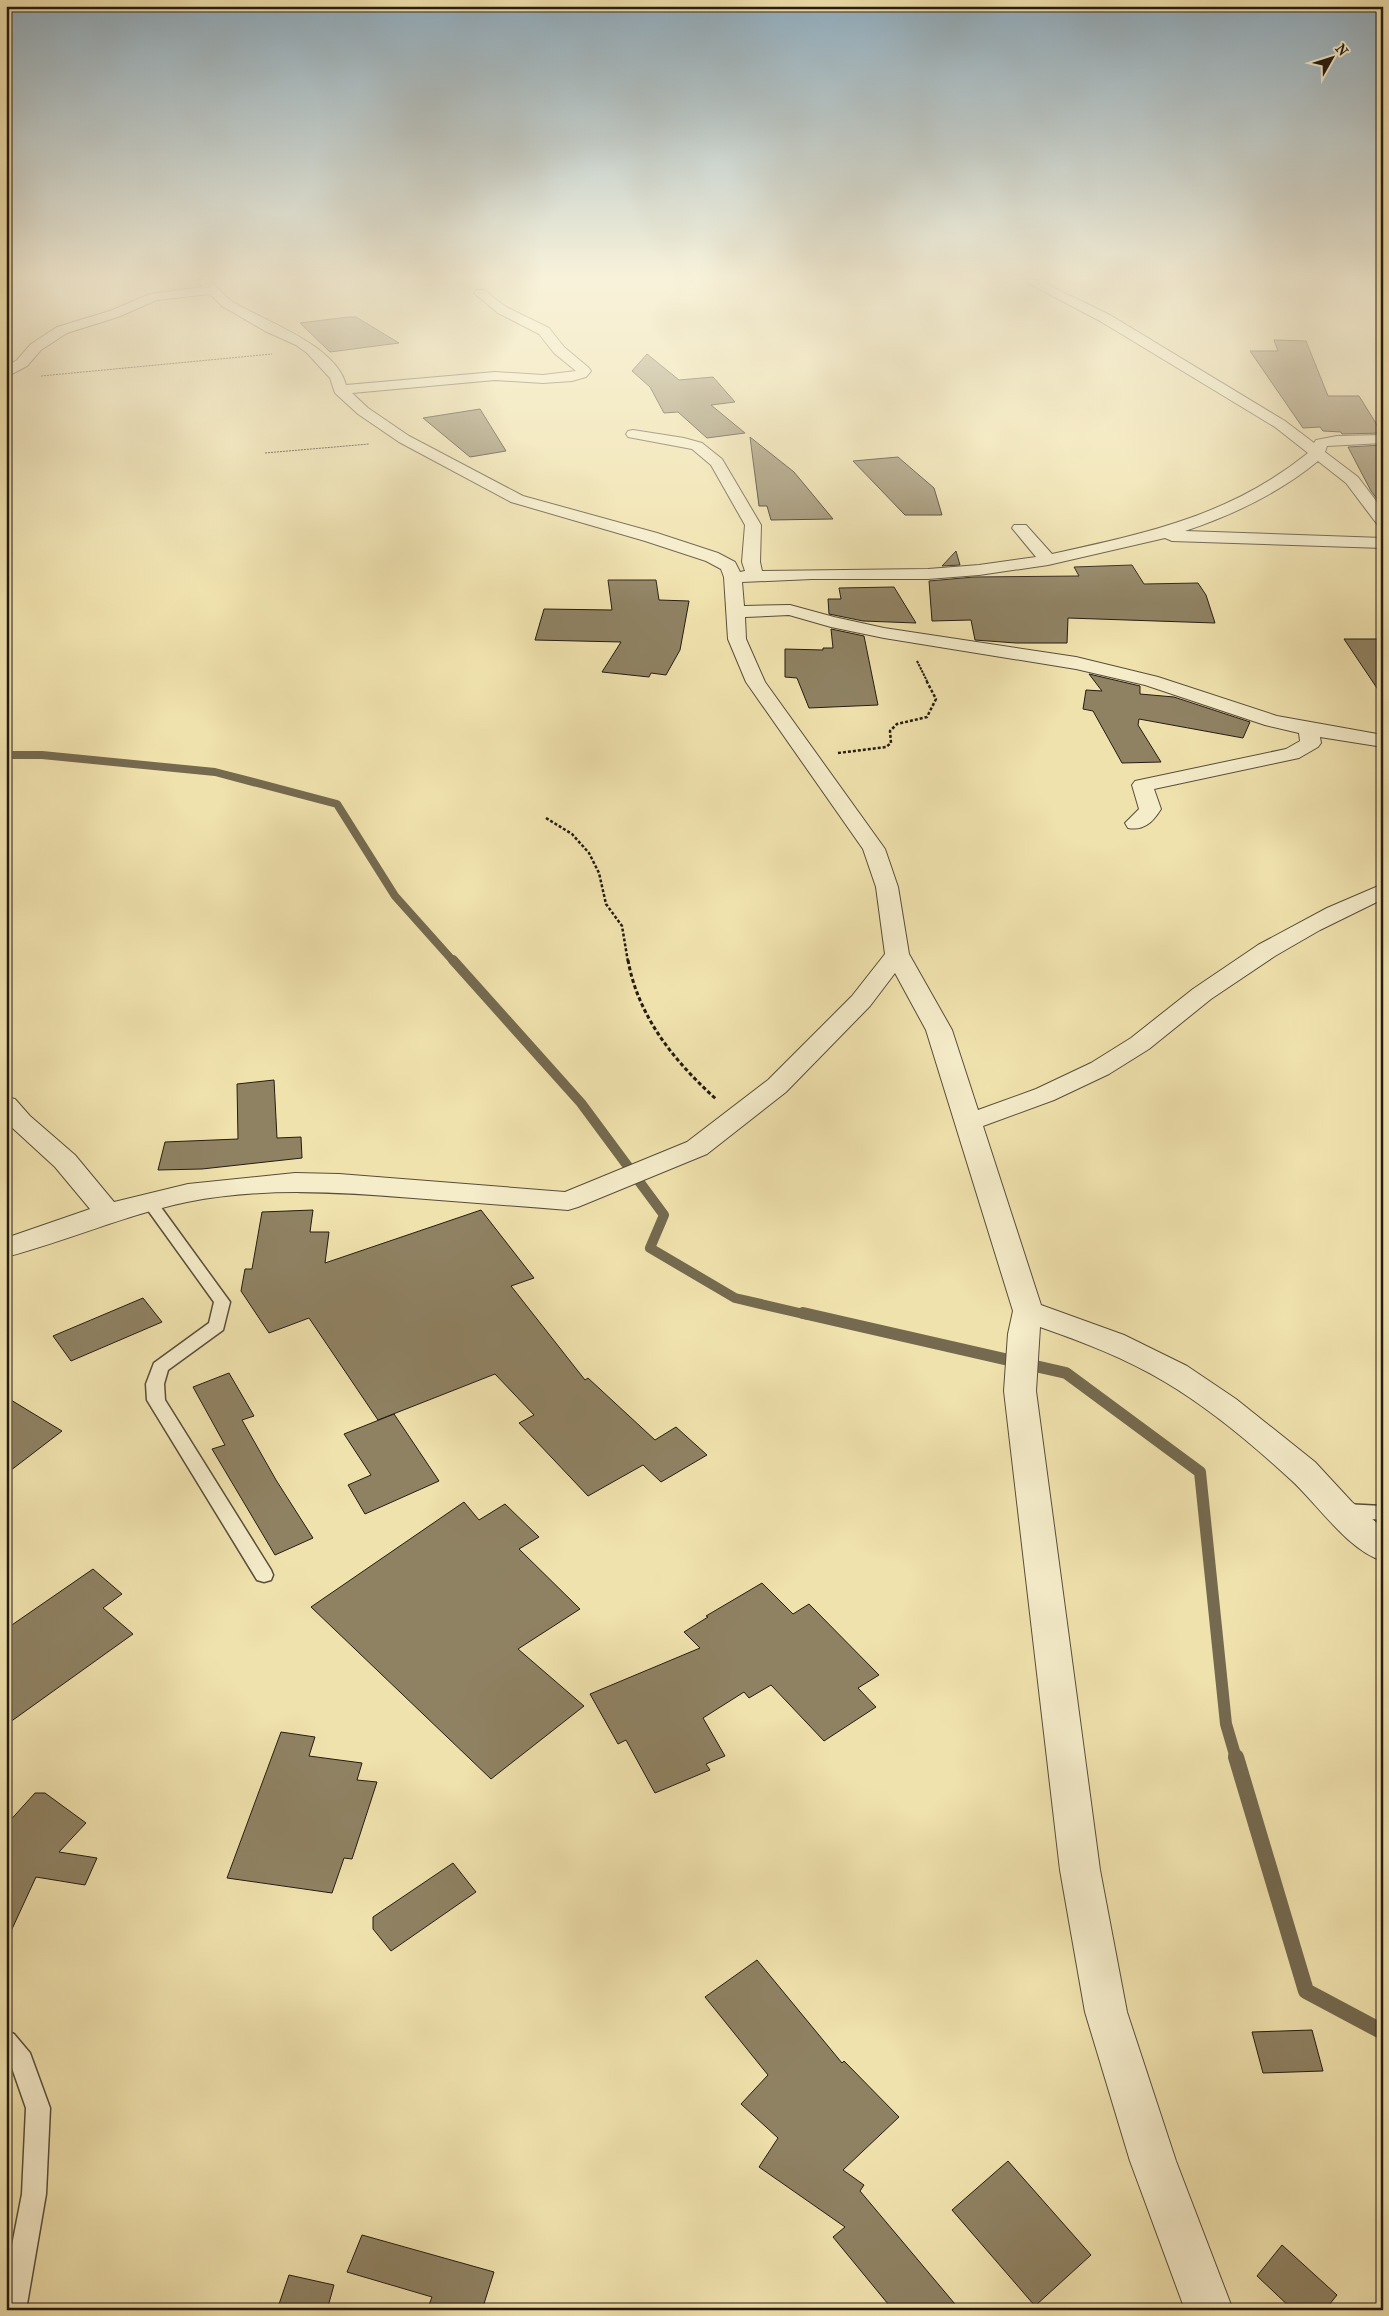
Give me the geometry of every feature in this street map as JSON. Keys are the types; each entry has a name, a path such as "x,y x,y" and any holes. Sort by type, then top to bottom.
{"street":[{"path":"340,390 361,388"},
{"path":"1223,388 1280,424 1352,480 1383,521"},
{"path":"340,390 363,411 404,439 517,499 651,537 712,558 729,566 733,577 737,638 756,682 874,849 887,887 897,954 939,1030 968,1122 1025,1322 1020,1390 1080,1870 1106,2012 1153,2161 1209,2310"},
{"path":"633,434 698,446 717,462 753,525 751,562 755,576"},
{"path":"733,577 928,574 979,570 1048,560 1156,536 1206,518 1271,488 1290,476 1317,454 1321,443 1383,438"},
{"path":"1020,528 1048,560"},
{"path":"1156,536 1383,543"},
{"path":"734,612 790,610 831,622 884,633 1046,658 1122,673 1272,721 1383,741"},
{"path":"1136,823 1146,816 1150,809 1147,798 1142,791 1142,785 1292,754 1311,743 1308,729"},
{"path":"968,1122 1018,1106 1061,1088 1118,1058 1271,946 1356,903 1383,892"},
{"path":"6,1248 108,1212 150,1202 198,1192 295,1182 339,1183 568,1201 697,1148 737,1118 777,1086 861,1001 897,954"},
{"path":"6,1105 21,1122 64,1161 108,1212"},
{"path":"1025,1322 1114,1342 1176,1374 1225,1408 1303,1471 1340,1511 1383,1548"}],"lane":[{"path":"150,1202 222,1302 217,1326 160,1367 155,1384 156,1400 264,1575"},
{"path":"1340,1511 1383,1513"},
{"path":"6,2042 22,2060 38,2108 34,2194 14,2310"}],"path":[{"path":"264,453 404,439"},
{"path":"809,757 886,747 892,743 890,731 897,724 927,717 934,707 936,700 919,664 907,652 889,644 884,639 884,633"},
{"path":"546,818 572,834 589,853 599,873 606,904 622,926 629,965 638,994 665,1046 694,1079 737,1118"}],"building":[{"path":"651,388 723,388 735,402 711,405 745,433 707,438 678,412 664,413"},
{"path":"1276,388 1325,388 1328,396 1359,396 1382,433 1342,434 1341,432 1323,431 1320,427 1303,428"},
{"path":"480,409 506,451 470,457 423,418"},
{"path":"750,437 794,472 833,519 771,520 767,506 759,506"},
{"path":"1383,445 1383,507 1371,491 1348,447"},
{"path":"898,457 934,488 942,515 905,515 853,461"},
{"path":"956,551 960,565 942,566"},
{"path":"1132,565 1144,584 1198,583 1206,595 1215,623 1068,618 1067,643 1016,643 975,640 971,620 932,621 929,581 974,577 1079,576 1074,567"},
{"path":"608,580 656,580 659,600 689,601 680,650 666,675 651,673 649,677 602,672 621,642 535,640 544,609 612,610"},
{"path":"894,587 916,623 863,621 829,614 828,599 841,599 839,588"},
{"path":"831,629 864,636 878,705 809,708 797,678 785,677 785,649 823,650 823,648 833,648"},
{"path":"1344,639 1383,639 1383,697"},
{"path":"1089,674 1140,686 1140,694 1174,697 1250,722 1243,738 1139,719 1138,725 1161,762 1122,763 1093,711 1083,709 1086,690 1102,691"},
{"path":"274,1080 277,1138 301,1137 302,1158 202,1169 158,1170 165,1142 238,1139 237,1084"},
{"path":"313,1210 310,1232 329,1232 325,1263 481,1210 534,1278 511,1286 585,1380 588,1378 655,1440 676,1427 707,1455 661,1482 643,1465 588,1496 519,1423 534,1415 495,1374 378,1420 309,1318 269,1333 241,1291 245,1269 252,1269 262,1212"},
{"path":"143,1298 162,1322 71,1361 53,1336"},
{"path":"229,1373 254,1416 242,1420 276,1480 313,1538 275,1555 212,1449 225,1445 193,1387"},
{"path":"6,1397 62,1431 6,1474"},
{"path":"394,1414 439,1481 365,1514 348,1485 371,1475 344,1434"},
{"path":"464,1502 479,1520 505,1504 539,1537 519,1549 580,1609 518,1649 584,1706 491,1779 311,1607"},
{"path":"93,1569 122,1594 103,1608 133,1634 6,1725 6,1629"},
{"path":"762,1583 793,1614 809,1604 879,1675 858,1688 876,1707 824,1741 771,1685 749,1698 744,1692 703,1718 725,1756 706,1764 710,1770 655,1793 626,1740 618,1744 590,1694 700,1648 684,1632 708,1617 706,1616"},
{"path":"281,1732 315,1737 309,1756 362,1763 357,1780 377,1782 352,1859 344,1858 332,1893 227,1878"},
{"path":"35,1793 45,1793 86,1823 59,1852 97,1858 85,1885 36,1877 6,1942 6,1825"},
{"path":"453,1863 476,1892 391,1951 373,1929 373,1917"},
{"path":"757,1960 842,2063 844,2061 899,2117 843,2170 864,2185 860,2191 960,2310 893,2310 833,2237 845,2227 759,2167 778,2138 741,2104 768,2075 705,1997"},
{"path":"1312,2030 1323,2071 1263,2073 1252,2032"},
{"path":"1008,2161 1091,2255 1035,2306 952,2210"},
{"path":"362,2235 494,2272 482,2310 427,2310 432,2297 347,2272"},
{"path":"1282,2245 1337,2295 1325,2310 1293,2310 1257,2276"},
{"path":"289,2275 334,2285 327,2310 277,2310"}],"waterway":[{"path":"6,755 42,755 215,772 337,804 395,896 454,962"},
{"path":"453,960 581,1103 664,1215 650,1248 735,1298 808,1315"},
{"path":"803,1313 1066,1373 1200,1472 1226,1724 1236,1758"},
{"path":"1236,1757 1306,1991 1383,2032"}]}
